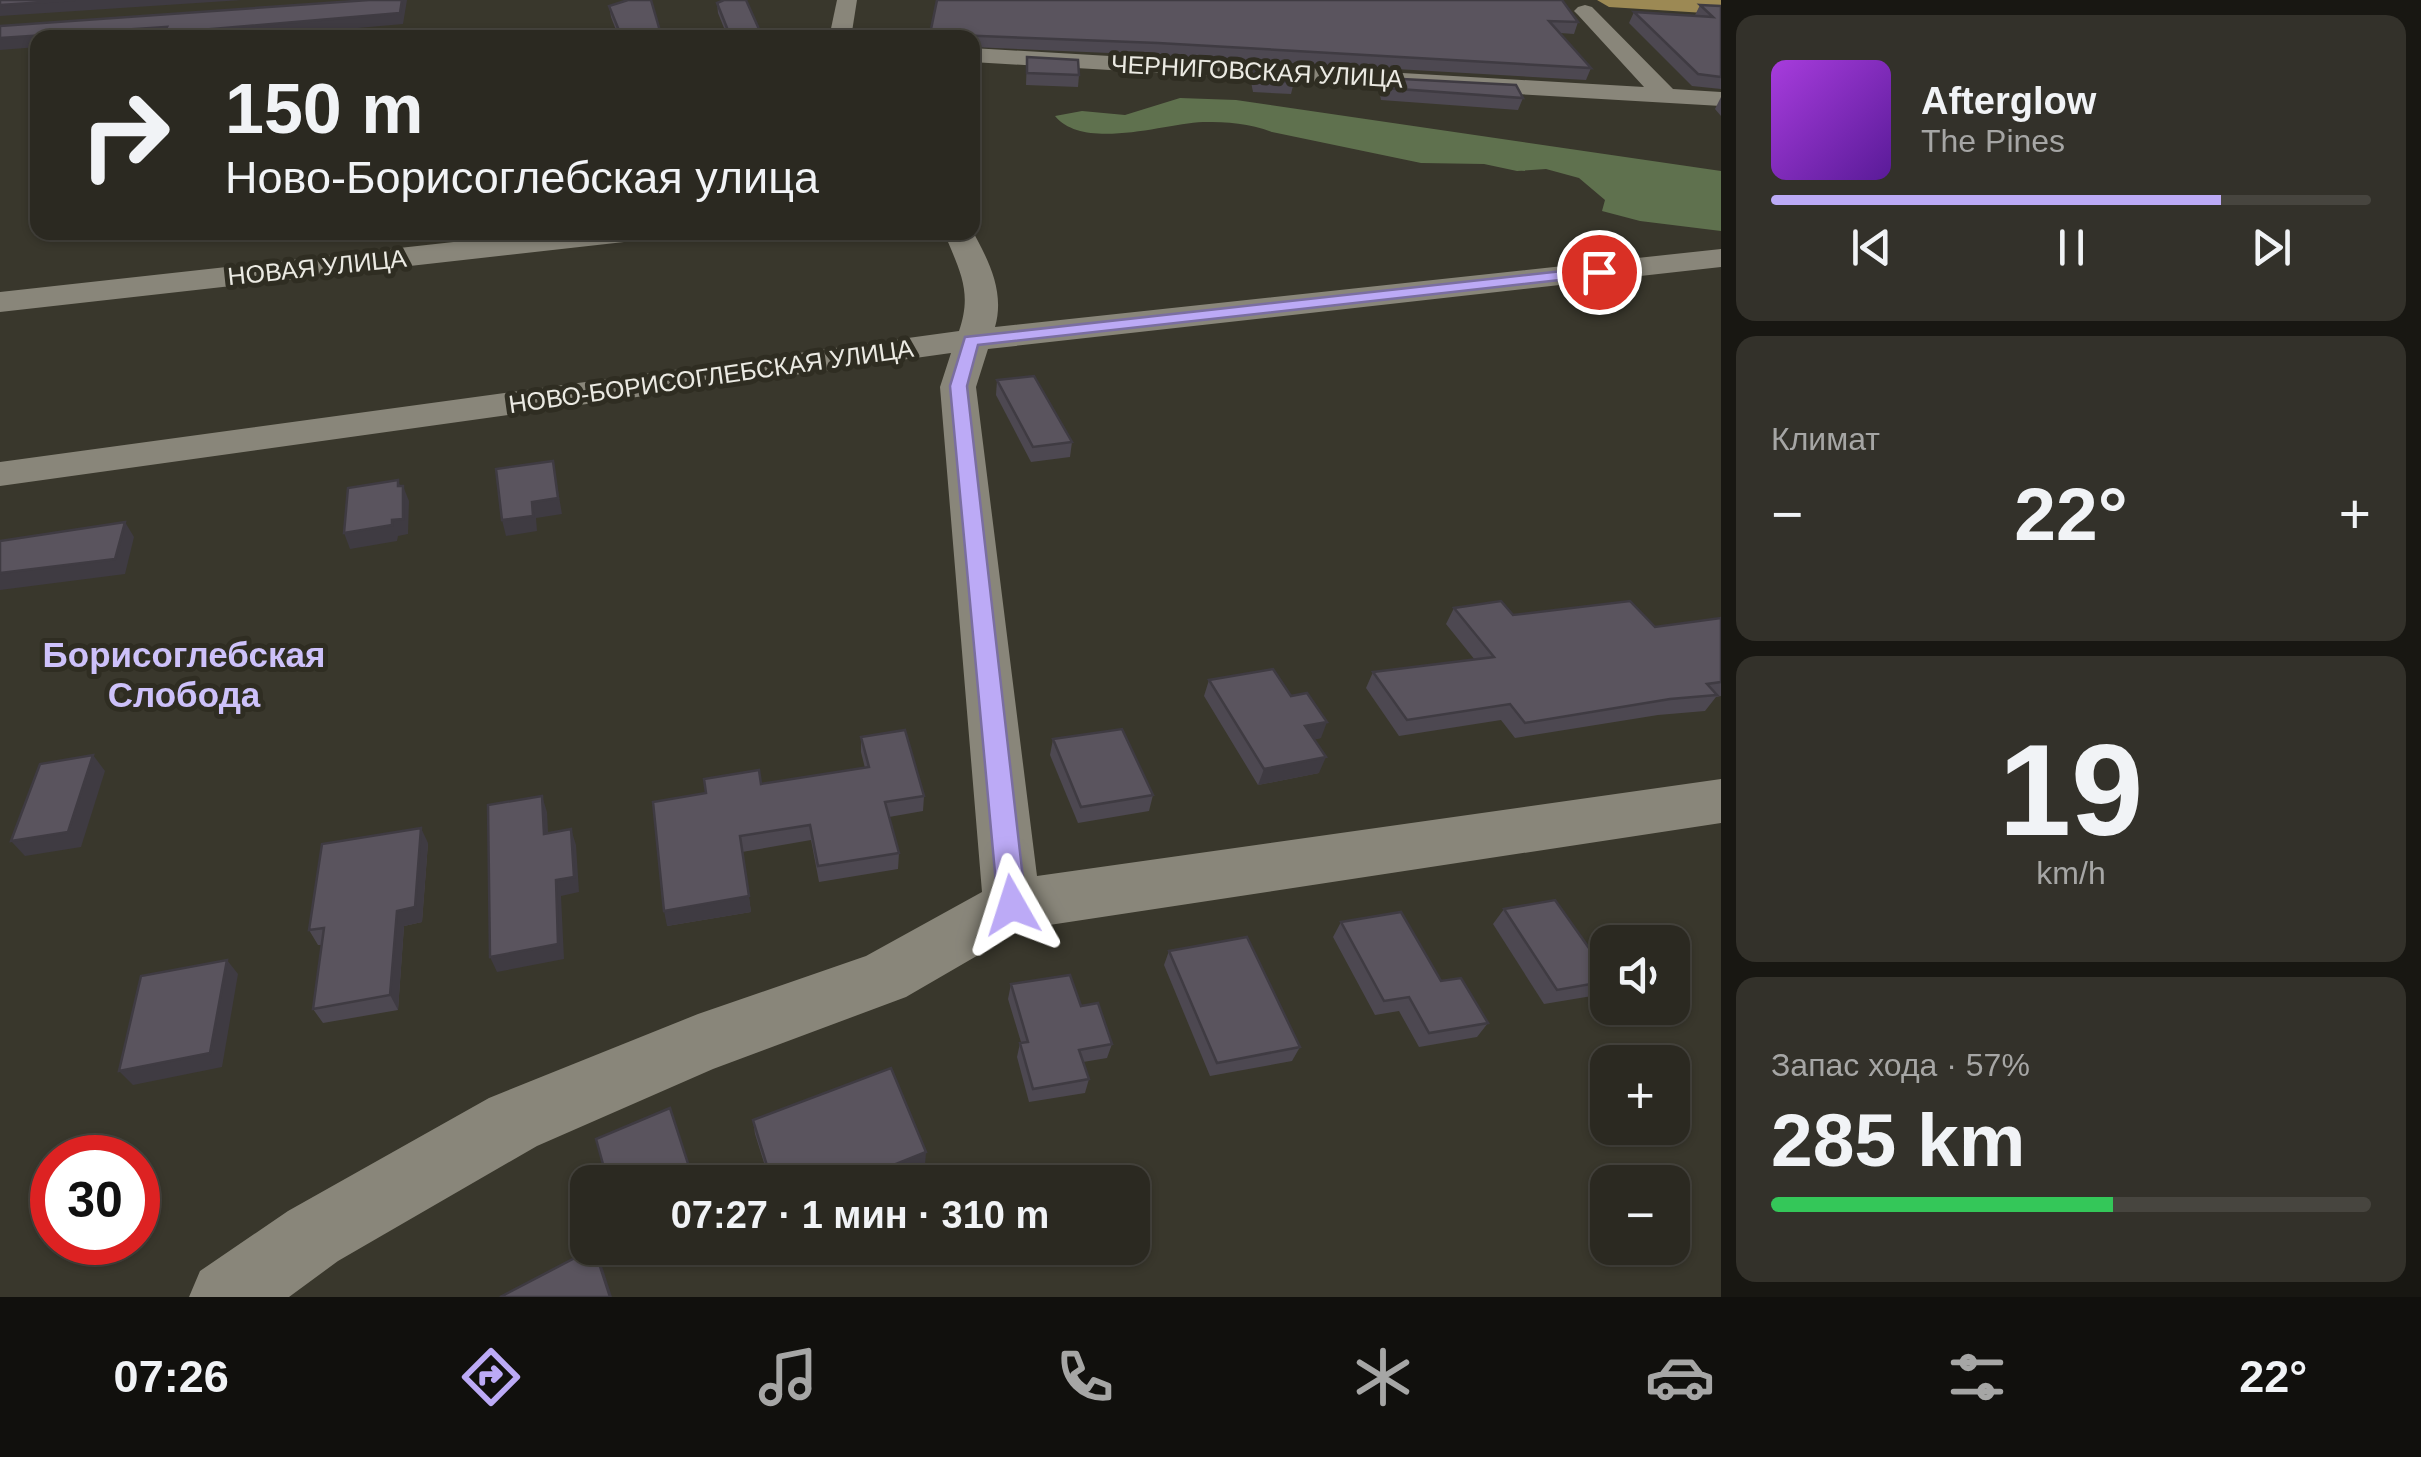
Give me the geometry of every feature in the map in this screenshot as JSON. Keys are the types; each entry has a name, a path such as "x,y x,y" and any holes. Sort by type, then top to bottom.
{"main road":[{"path":"1609,0 1721,7"}],"street":[{"path":"840,30 841,2"},
{"path":"1585,10 1665,94"},
{"name":"ЧЕРНИГОВСКАЯ УЛИЦА","path":"980,55 1721,99"},
{"name":"НОВАЯ УЛИЦА","path":"0,302 561,240"},
{"path":"962,240 979,279 984,308 958,386 1012,905"},
{"name":"НОВО-БОРИСОГЛЕБСКАЯ УЛИЦА","path":"0,474 971,340 1721,258"},
{"path":"226,1297 312,1236 514,1122 698,1044 884,976 1012,905 1721,801"}],"green space":[{"path":"1180,98 1236,100 1721,171 1721,231 1640,221 1602,211 1605,200 1579,178 1546,169 1517,171 1484,164 1421,163 1230,123 1203,122 1125,133 1085,132 1055,116 1082,111 1125,115"}],"building":[{"path":"0,0 75,0 0,5"},
{"path":"402,0 400,13 201,30 30,30 30,36 0,38 0,26"},
{"path":"628,0 651,0 660,30 619,30 609,6"},
{"path":"746,0 759,30 728,30 717,3"},
{"path":"937,0 1562,0 1578,22 1549,21 1591,68 980,36 980,30 931,30"},
{"path":"1700,5 1721,6 1721,77 1698,74 1634,12 1713,17"},
{"path":"1027,57 1078,60 1079,75 1027,73"},
{"path":"1254,70 1292,72 1294,82 1255,80"},
{"path":"1383,78 1516,85 1523,98 1385,88"},
{"path":"1034,376 1072,442 1033,447 997,380"},
{"path":"553,461 558,498 532,502 533,516 502,520 496,469"},
{"path":"398,480 398,486 403,486 403,519 392,520 392,525 344,533 348,488"},
{"path":"125,522 115,559 0,573 0,541"},
{"path":"1501,601 1513,615 1630,601 1655,627 1721,618 1721,682 1707,684 1717,695 1525,723 1510,704 1407,720 1373,672 1494,657 1454,608"},
{"path":"1273,669 1291,696 1307,693 1327,722 1305,726 1326,757 1264,769 1209,680"},
{"path":"1122,729 1153,795 1081,807 1053,739"},
{"path":"905,730 924,796 885,802 899,853 818,866 810,825 740,836 749,896 664,911 653,802 706,793 704,779 759,770 761,784 869,767 861,737"},
{"path":"93,755 68,832 11,841 40,764"},
{"path":"542,796 544,834 571,829 574,877 556,880 558,944 490,957 488,805"},
{"path":"421,828 415,907 397,911 390,995 313,1009 324,928 309,930 322,844"},
{"path":"1555,900 1590,950 1590,984 1557,990 1504,909"},
{"path":"1401,912 1441,981 1461,978 1488,1023 1429,1033 1409,997 1384,1001 1341,922"},
{"path":"1247,937 1300,1047 1217,1063 1169,951"},
{"path":"227,960 210,1053 119,1071 141,976"},
{"path":"1070,975 1081,1006 1098,1003 1112,1044 1079,1050 1089,1079 1033,1089 1020,1043 1028,1042 1011,984"},
{"path":"891,1068 926,1152 894,1165 767,1165 753,1120"},
{"path":"670,1108 688,1165 603,1165 596,1139"},
{"path":"570,1261 570,1265 600,1265 610,1297 500,1297"}],"district":[{"name":"Борисоглебская Слобода","path":"184,674"}],"route":[{"path":"1012,905 958,386 971,340 1599,272"}]}
